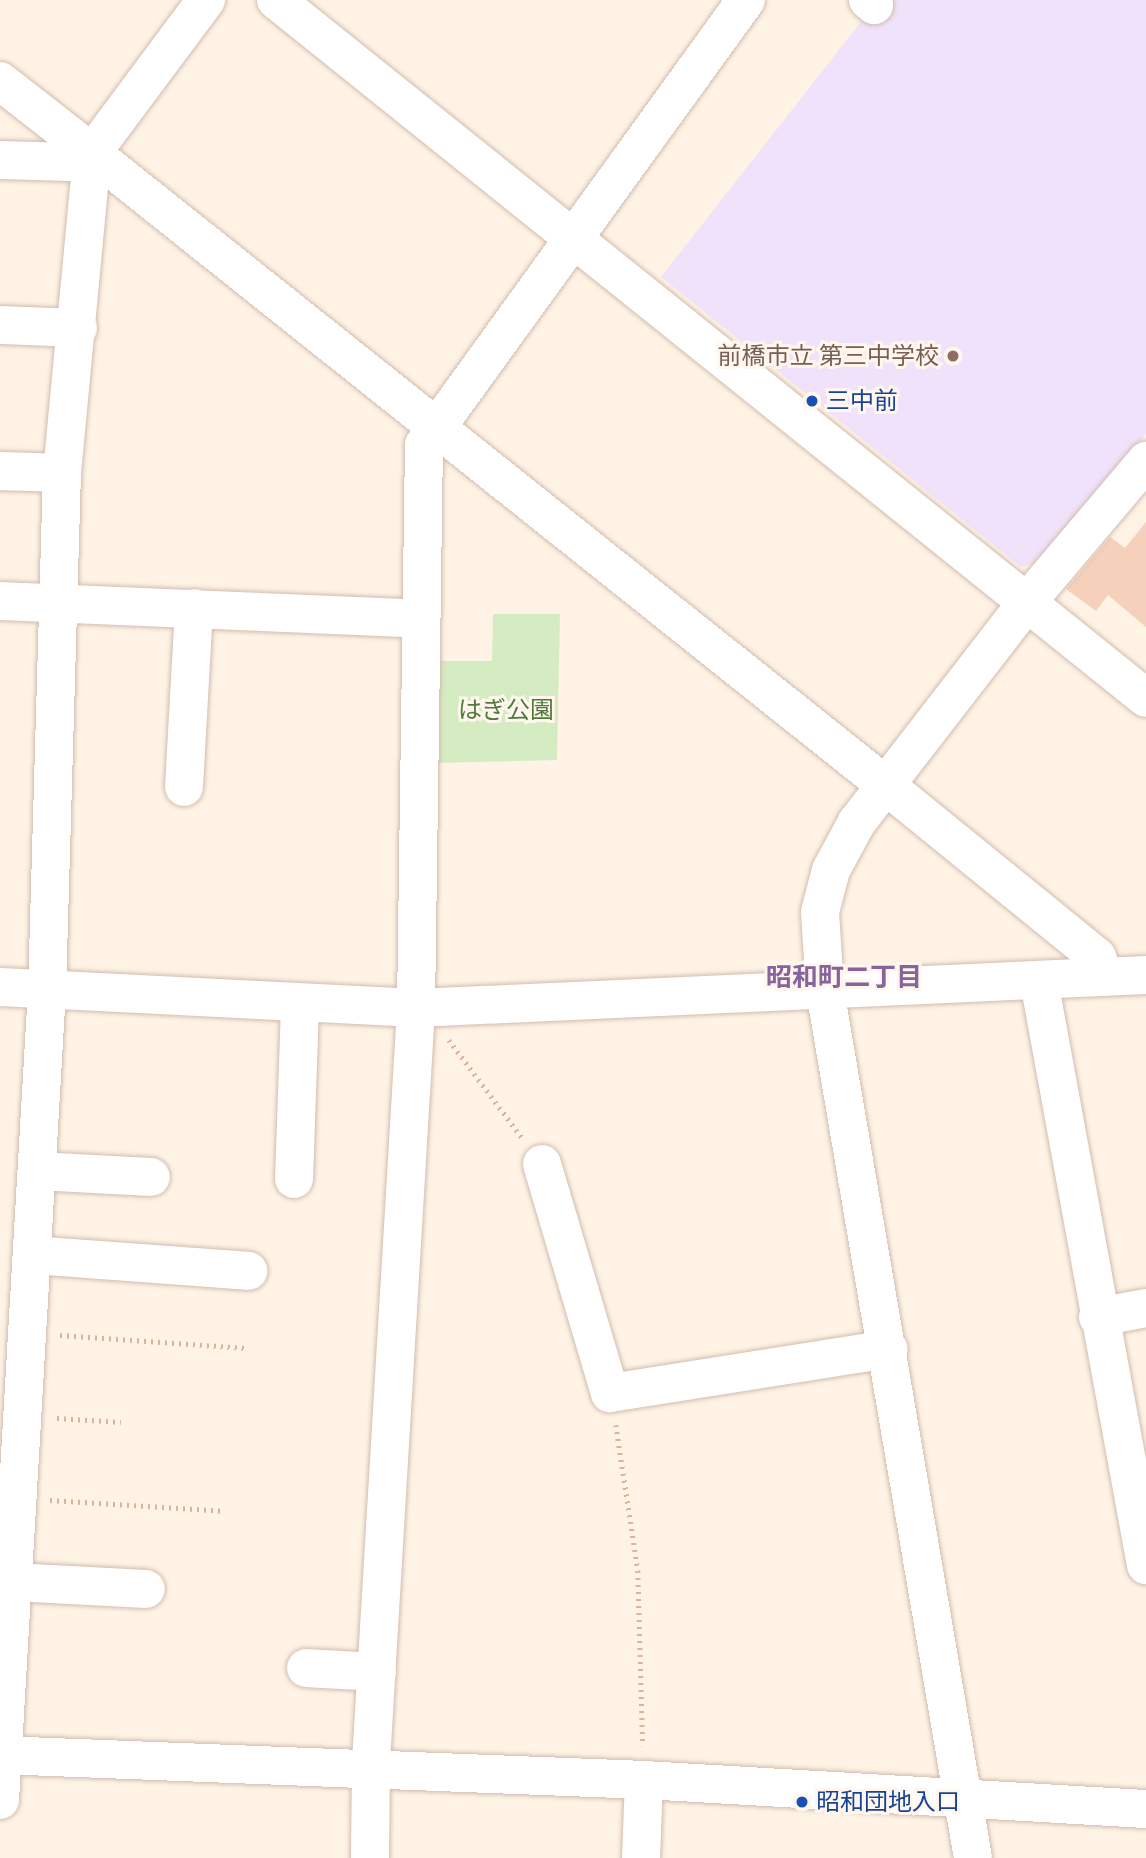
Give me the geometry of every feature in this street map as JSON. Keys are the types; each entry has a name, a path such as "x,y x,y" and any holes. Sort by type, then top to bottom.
{"street":[{"path":"0,160 69,162 92,153 206,0"},
{"path":"276,0 1146,698"},
{"path":"370,1858 377,1672 416,1008 424,445 433,426 574,238 746,0"},
{"path":"0,81 888,787 1097,957 1104,977"},
{"path":"0,1800 18,1497 15,1430 28,1333 47,990 62,473 78,328 92,153"},
{"path":"0,325 78,328"},
{"path":"973,1858 818,937 825,888 852,829 888,787 1027,602 1146,461"},
{"path":"0,471 62,473"},
{"path":"0,601 421,619"},
{"path":"184,787 194,608"},
{"path":"0,987 300,1005 416,1008 1146,975"},
{"path":"1040,981 1114,1402 1125,1426 1146,1564"},
{"path":"294,1179 300,1005"},
{"path":"542,1164 610,1393 889,1349"},
{"path":"37,1171 151,1177"},
{"path":"32,1255 248,1271"},
{"path":"1098,1317 1146,1308"},
{"path":"13,1582 146,1589"},
{"path":"306,1668 377,1672"},
{"path":"1,1755 372,1773 644,1780 1146,1809"},
{"path":"641,1858 644,1780"}],"path":[{"path":"416,1008 438,1024 542,1164"},
{"path":"28,1333 247,1348"},
{"path":"610,1393 638,1571 644,1780"},
{"path":"15,1430 121,1422"},
{"path":"18,1497 223,1511"}],"shaded area":[{"name":"前橋市立 第三中学校","path":"878,0 1146,0 1146,434 1042,561 1021,567 661,277"}],"green space":[{"name":"はぎ公園","path":"493,614 560,614 557,760 432,763 432,661 492,661"}],"building":[{"path":"1146,522 1146,627 1108,595 1096,611 1066,589 1110,537 1125,548"}],"place":[{"name":"前橋市立 第三中学校","path":"953,356"},
{"name":"三中前","path":"812,401"},
{"name":"昭和団地入口","path":"802,1802"}],"district":[{"name":"昭和町二丁目","path":"844,978"}]}
